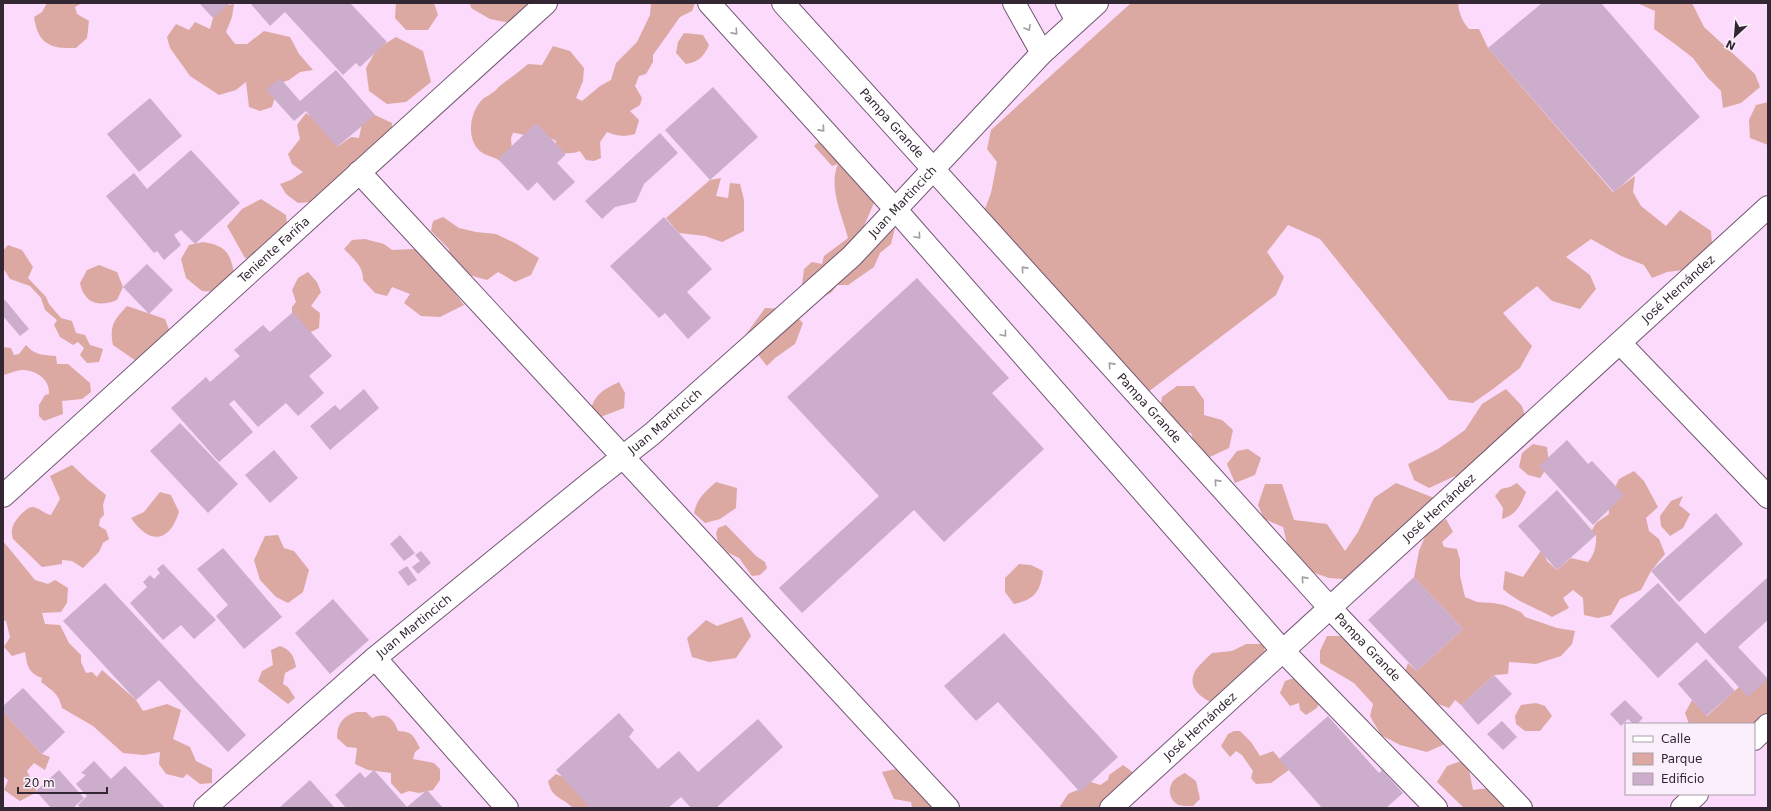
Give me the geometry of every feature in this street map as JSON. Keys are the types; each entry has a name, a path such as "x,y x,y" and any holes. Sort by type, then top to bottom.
{"street":[{"name":"Teniente Fariña","path":"3,496 546,3"},
{"path":"709,3 896,210 1283,651 1436,808"},
{"name":"Pampa Grande","path":"783,3 1330,608 1521,808"},
{"path":"1014,3 1042,52"},
{"name":"Juan Martincich","path":"205,808 375,658 652,434 852,256 1042,52 1072,12 1097,3"},
{"path":"359,172 622,458 948,808"},
{"name":"José Hernández","path":"1111,808 1768,207"},
{"path":"1620,343 1768,497"},
{"path":"375,658 507,808"},
{"path":"1755,737 1768,725"},
{"path":"1682,808 1695,795"}],"green space":[{"path":"47,3 82,3 75,7 77,14 89,21 87,38 76,48 52,46 42,39 34,17 42,12"},
{"path":"396,3 434,3 438,15 428,30 406,30 395,18"},
{"path":"470,3 527,3 515,24 490,19 471,8"},
{"path":"651,3 695,3 692,11 680,17 653,55 653,62 646,74 639,76 635,86 642,98 640,105 630,111 639,120 635,134 620,136 607,132 600,142 601,158 594,161 586,160 580,151 570,153 561,152 556,148 556,141 548,137 517,133 513,133 511,138 512,152 500,161 486,155 477,148 471,129 473,115 476,108 484,98 528,64 542,65 553,46 570,51 584,68 583,81 576,98 582,101 600,86 611,80 616,63 637,42 650,15"},
{"path":"1131,3 1458,3 1464,23 1469,29 1479,29 1488,48 1613,192 1635,176 1633,192 1641,206 1666,226 1680,210 1711,231 1713,257 1692,269 1667,272 1652,278 1644,265 1621,256 1591,239 1566,257 1590,275 1596,289 1580,309 1552,301 1537,286 1503,313 1532,346 1520,368 1473,403 1449,400 1320,239 1288,225 1267,252 1284,277 1276,295 1148,392 983,214 991,193 997,162 987,149 991,130"},
{"path":"1637,3 1692,3 1704,27 1755,74 1760,87 1741,103 1723,108 1721,91 1707,77 1693,58 1654,29 1655,11"},
{"path":"234,4 232,17 226,32 235,44 247,44 264,31 290,37 299,54 313,70 300,72 289,80 272,86 276,94 272,107 260,111 249,107 246,82 236,90 219,95 190,76 170,48 167,37 176,24 189,30 195,22 210,29 216,7"},
{"path":"684,33 703,35 709,45 700,58 694,62 686,64 676,53 678,42"},
{"path":"396,37 423,51 431,82 406,102 387,104 369,91 366,68 377,49"},
{"path":"1768,102 1768,145 1750,138 1749,120 1756,105"},
{"path":"306,113 325,126 337,147 351,137 359,138 362,123 375,115 392,123 392,135 311,202 298,203 286,194 280,184 291,180 303,172 292,164 288,154 300,139 297,125"},
{"path":"823,137 861,173 874,203 863,228 896,224 891,244 880,253 874,267 848,285 837,285 832,292 821,298 802,285 804,269 812,262 822,264 824,256 848,238 835,191 835,173 838,164 832,166 814,146"},
{"path":"721,178 716,196 728,198 730,183 740,184 744,200 744,231 722,242 705,236 679,233 666,218 710,180"},
{"path":"261,199 286,215 289,239 269,259 245,258 227,226 242,209"},
{"path":"443,217 459,228 476,232 496,234 515,243 539,258 531,275 515,282 498,272 487,280 462,273 450,261 449,249 431,231 433,221"},
{"path":"365,239 384,244 392,250 413,249 422,251 464,305 440,317 421,316 404,303 410,294 392,287 387,296 375,293 363,280 360,267 344,249 352,240"},
{"path":"203,242 223,249 231,262 235,277 219,292 202,291 186,278 181,259 189,245"},
{"path":"8,245 22,250 33,267 28,278 46,297 49,304 61,318 72,321 76,333 85,335 90,345 103,349 99,362 87,363 80,355 84,348 78,342 73,345 60,337 54,325 57,320 45,310 41,298 30,286 10,279 3,268 3,251"},
{"path":"99,265 117,272 123,287 117,300 104,304 95,303 88,299 83,292 80,283 87,270"},
{"path":"308,272 317,282 321,292 311,306 320,313 319,328 309,333 292,316 292,307 296,302 292,290 298,278"},
{"path":"127,306 165,319 171,335 139,363 113,345 112,328 116,319"},
{"path":"765,308 788,309 803,323 795,344 775,358 767,366 744,337"},
{"path":"26,345 36,353 56,356 57,364 68,364 90,383 91,392 82,399 62,401 63,414 44,421 39,416 39,405 45,395 49,394 49,389 45,380 41,376 27,370 20,370 3,375 3,347 11,348 14,355 19,354"},
{"path":"619,382 625,393 624,408 598,418 590,413 594,401 600,393"},
{"path":"1177,386 1194,386 1204,400 1204,415 1222,420 1233,430 1229,448 1210,457 1195,445 1191,433 1170,430 1160,409 1162,397"},
{"path":"1506,389 1522,406 1531,436 1471,491 1455,476 1429,488 1414,480 1408,464 1438,449 1465,430 1482,404"},
{"path":"1533,444 1547,447 1549,465 1540,478 1528,475 1519,467 1522,453"},
{"path":"1248,449 1261,458 1255,475 1235,483 1227,464 1237,451"},
{"path":"72,465 106,495 103,505 104,515 100,519 99,526 106,530 109,539 103,543 99,552 83,568 72,561 62,560 62,564 42,567 13,539 12,528 24,511 30,507 51,515 60,499 50,476"},
{"path":"1634,471 1644,481 1658,507 1646,518 1649,531 1659,539 1665,554 1651,571 1641,590 1620,599 1611,615 1598,618 1584,615 1583,598 1573,590 1563,598 1569,608 1552,617 1520,601 1508,594 1503,589 1505,571 1523,577 1542,549 1547,561 1557,570 1571,558 1588,562 1595,550 1596,542 1596,535 1591,532 1596,523 1609,514 1608,502 1619,479"},
{"path":"716,482 737,488 736,508 720,519 705,523 694,513 695,508 702,496"},
{"path":"1396,483 1447,503 1431,529 1446,519 1453,532 1442,542 1444,547 1457,549 1460,560 1460,576 1465,597 1477,602 1504,605 1521,612 1525,617 1557,628 1575,631 1572,644 1561,656 1536,664 1509,662 1508,674 1494,675 1461,705 1455,700 1449,708 1433,702 1404,675 1408,663 1417,671 1463,629 1414,577 1419,551 1427,532 1355,580 1329,578 1292,565 1283,527 1264,519 1258,505 1265,484 1282,484 1294,520 1327,524 1345,551 1358,532 1374,498"},
{"path":"1517,483 1526,492 1524,497 1520,505 1511,515 1502,519 1503,508 1495,496 1501,489 1510,487"},
{"path":"160,492 171,495 179,512 170,530 164,535 158,537 145,533 131,518 144,512"},
{"path":"1683,496 1679,505 1690,514 1683,528 1670,536 1661,526 1660,516 1671,501"},
{"path":"726,525 756,556 765,562 767,568 760,575 752,576 739,558 729,553 718,542 716,534 718,528"},
{"path":"278,535 284,548 294,551 309,570 303,592 288,603 276,597 260,580 254,560 265,536"},
{"path":"3,541 35,580 48,584 55,580 68,588 67,603 61,612 42,613 45,624 60,625 69,643 81,655 81,662 86,673 92,672 97,677 102,670 136,700 143,711 167,704 181,710 173,739 190,747 196,761 212,769 212,783 200,784 187,774 183,778 166,774 159,764 160,752 144,755 123,753 93,726 62,708 55,693 41,682 42,678 34,674 29,668 25,652 12,656 4,647 10,637 6,621 3,620"},
{"path":"1019,564 1031,565 1043,571 1040,584 1035,594 1027,600 1014,604 1005,592 1005,578"},
{"path":"742,617 751,636 736,658 709,662 692,657 687,638 706,620 717,626"},
{"path":"1327,636 1350,636 1445,744 1427,752 1400,745 1381,735 1370,716 1373,704 1354,683 1320,663 1320,651"},
{"path":"1246,644 1263,644 1266,655 1217,705 1206,700 1194,688 1193,677 1195,671 1212,653 1232,651"},
{"path":"280,646 287,649 291,654 296,667 285,673 283,684 288,687 295,698 288,704 258,681 262,671 273,665 271,650"},
{"path":"1768,676 1768,721 1755,723 1689,723 1685,713 1692,700 1707,716 1739,687 1767,679"},
{"path":"1294,678 1321,698 1317,708 1306,715 1300,710 1299,703 1290,706 1280,693 1285,681"},
{"path":"1536,703 1545,706 1552,716 1540,731 1525,731 1516,724 1515,716 1521,705"},
{"path":"3,712 42,754 50,757 45,770 34,763 27,771 37,792 20,801 4,790 8,780 3,776"},
{"path":"356,712 366,712 372,718 377,716 388,717 394,722 398,731 407,732 412,735 420,748 415,752 413,759 434,763 440,769 440,780 433,790 419,793 409,791 401,794 391,783 391,773 368,770 355,764 357,748 347,747 337,738 337,733 344,718"},
{"path":"1234,731 1240,731 1251,742 1260,756 1273,751 1289,770 1271,783 1256,784 1251,778 1253,771 1242,755 1236,751 1230,757 1221,746 1228,734"},
{"path":"1467,759 1473,790 1497,787 1500,802 1505,808 1464,808 1437,782 1447,766"},
{"path":"905,761 949,808 912,808 911,802 894,799 882,772 896,769"},
{"path":"1123,765 1135,774 1120,808 1059,808 1068,794 1082,788 1088,781 1100,785 1108,780 1109,775"},
{"path":"1185,773 1196,781 1200,799 1193,806 1179,805 1173,801 1170,794 1170,787 1174,780"},
{"path":"556,774 570,780 594,808 573,808 558,797 552,791 548,781"}],"building":[{"path":"199,3 230,3 213,18"},
{"path":"250,3 350,3 387,42 360,67 356,63 343,75 285,12 270,26"},
{"path":"1542,3 1601,3 1700,117 1614,192 1488,48"},
{"path":"336,70 375,115 337,147 306,111 294,121 266,90 280,78 300,101"},
{"path":"713,87 758,137 710,180 665,130"},
{"path":"150,98 182,136 139,172 107,134"},
{"path":"536,123 566,154 557,163 575,182 554,201 537,182 528,191 498,159"},
{"path":"660,133 678,153 644,184 636,202 615,207 602,219 585,201"},
{"path":"191,150 240,203 195,244 181,230 174,235 181,245 164,260 157,251 154,253 106,196 134,173 147,189"},
{"path":"664,217 712,269 687,292 711,318 688,339 665,313 659,318 610,266"},
{"path":"147,264 173,290 149,314 123,287"},
{"path":"917,278 1009,378 992,393 1044,449 944,542 914,510 802,613 779,588 879,496 787,397"},
{"path":"5,300 29,329 20,336 3,316 3,302"},
{"path":"293,312 332,356 309,376 324,393 298,416 286,403 258,427 234,400 229,404 253,432 219,462 171,408 206,377 210,382 240,356 234,350 263,325 270,332"},
{"path":"364,389 379,408 330,450 310,426 335,405 340,410"},
{"path":"180,423 238,484 208,513 150,451"},
{"path":"1567,440 1588,464 1592,461 1624,495 1593,525 1539,466"},
{"path":"274,450 298,478 270,503 245,475"},
{"path":"1557,490 1596,535 1557,570 1518,526"},
{"path":"1716,513 1743,544 1679,602 1651,571"},
{"path":"400,535 415,553 404,561 390,544"},
{"path":"223,548 282,617 244,649 216,616 228,605 197,569"},
{"path":"421,551 431,563 418,574 412,567 420,561 415,555"},
{"path":"163,564 216,620 194,639 181,625 163,640 130,603 147,587 143,582 150,575 154,579 160,573 157,569"},
{"path":"407,566 417,580 408,586 398,572"},
{"path":"1414,577 1463,629 1417,671 1368,620"},
{"path":"1768,577 1768,620 1738,647 1768,679 1748,697 1697,642 1658,678 1610,626 1658,583 1705,634"},
{"path":"105,583 246,735 228,752 159,680 136,700 63,621"},
{"path":"333,599 369,640 330,674 295,633"},
{"path":"1004,633 1118,757 1080,792 998,702 976,721 944,686"},
{"path":"1706,659 1735,691 1706,716 1678,684"},
{"path":"1494,675 1512,694 1478,725 1461,705"},
{"path":"23,688 65,732 42,754 3,712 3,706"},
{"path":"1625,700 1643,718 1638,723 1632,723 1628,719 1621,726 1610,714"},
{"path":"619,713 634,730 629,737 658,769 679,751 698,772 758,719 783,747 716,808 691,808 681,797 668,808 590,808 556,770"},
{"path":"1328,716 1379,773 1382,770 1403,793 1386,808 1322,808 1279,759"},
{"path":"1502,721 1517,737 1503,750 1487,734"},
{"path":"94,761 111,779 125,766 165,808 81,808 78,805 87,796 76,784 86,775 81,773"},
{"path":"59,770 84,798 73,808 51,808 36,791"},
{"path":"374,770 407,807 427,790 443,808 346,808 335,795 360,772 365,778"},
{"path":"310,780 335,808 279,808"}]}
